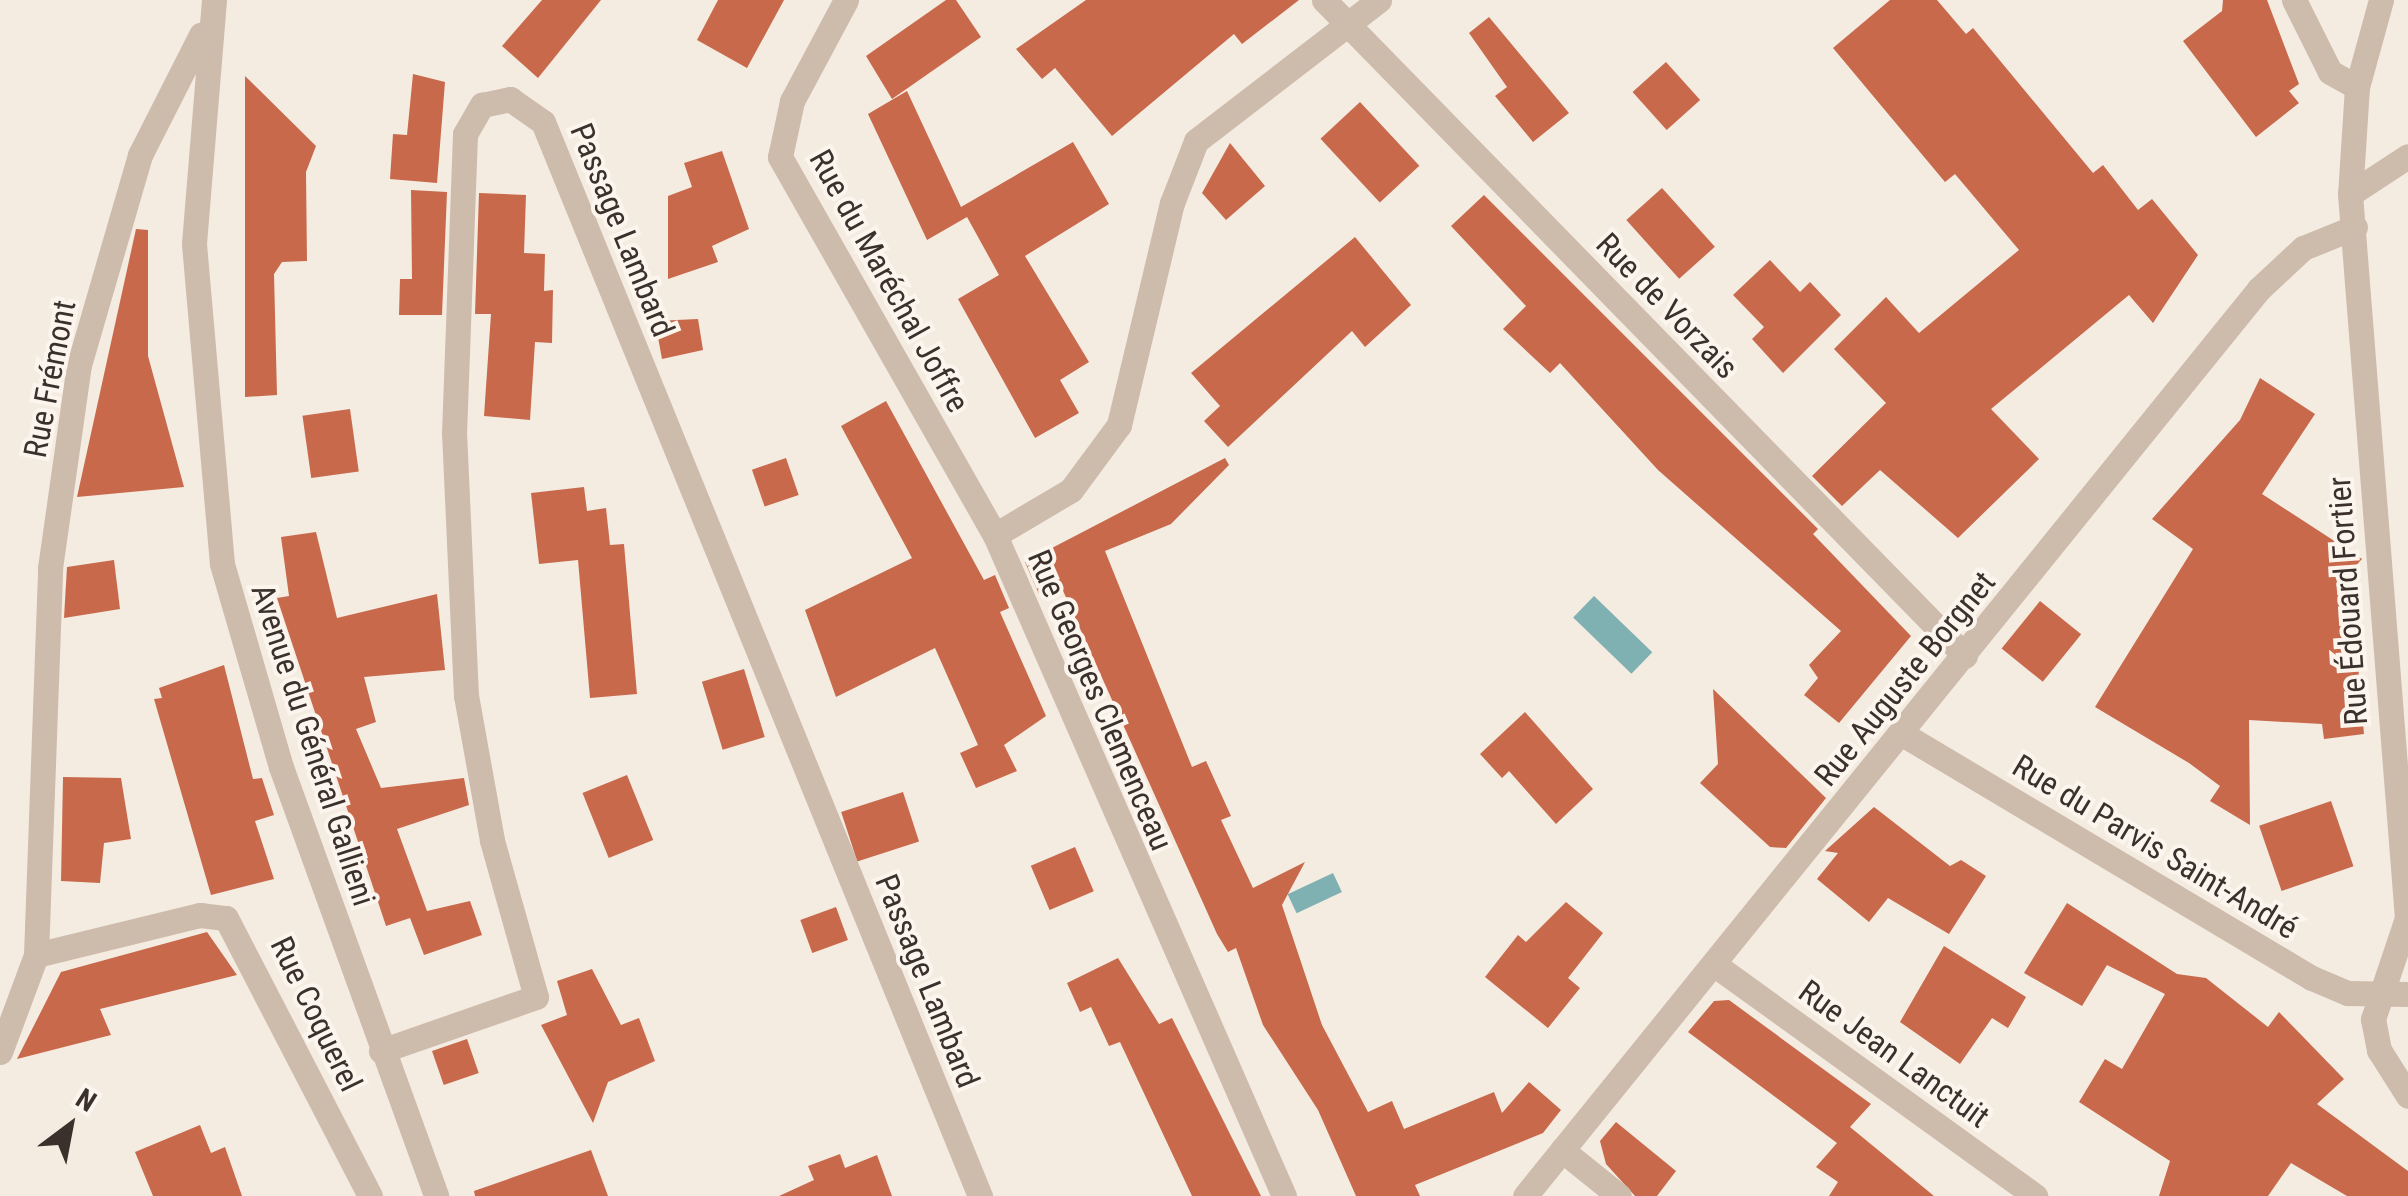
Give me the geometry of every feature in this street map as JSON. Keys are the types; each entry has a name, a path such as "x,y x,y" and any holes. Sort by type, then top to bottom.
{"street":[{"name":"Rue du Maréchal Joffre","path":"846,0 792,101 780,157 996,535"},
{"name":"Rue de Vorzais","path":"1324,0 1965,656"},
{"name":"Rue Georges Clemenceau","path":"1284,1196 996,535 1071,490 1119,425 1172,203 1196,142 1379,0"},
{"path":"2294,0 2330,72 2356,88"},
{"name":"Rue Édouard Fortier","path":"2381,0 2356,88 2350,194 2407,918 2380,996 2379,1050 2408,1096"},
{"name":"Rue Frémont","path":"36,955 50,568 80,365 140,155 212,8"},
{"name":"Avenue du Général Gallieni","path":"212,8 194,244 222,564 253,682 436,1196"},
{"name":"Passage Lambard","path":"382,1051 536,997 492,840 466,696 454,434 465,134 482,105 510,99 543,122 980,1196"},
{"path":"2350,194 2408,156"},
{"name":"Rue Auguste Borgnet","path":"1525,1196 1904,734 2259,289 2303,248 2354,226"},
{"name":"Rue du Parvis Saint-André","path":"1904,734 2312,978 2380,996 2408,994"},
{"name":"Rue Coquerel","path":"36,955 200,915 226,918 370,1196"},
{"path":"0,1052 36,955"},
{"name":"Rue Jean Lanctuit","path":"1715,965 2035,1196"},
{"path":"1562,1150 1619,1196"}],"water":[{"path":"1594,596 1652,652 1631,674 1573,618"},
{"path":"1333,873 1342,892 1297,913 1288,894"}],"building":[{"path":"542,0 601,0 538,78 502,46"},
{"path":"718,0 784,0 747,68 697,40"},
{"path":"946,0 956,0 981,37 892,99 866,56"},
{"path":"1086,0 1299,0 1242,44 1234,34 1112,136 1055,68 1042,79 1016,49"},
{"path":"1890,0 1937,0 1966,34 1973,28 2093,173 2103,165 2138,210 2152,199 2198,255 2153,323 2129,295 1991,409 2039,459 1958,538 1880,470 1842,506 1812,476 1886,403 1834,349 1886,297 1919,333 2019,250 1955,174 1945,182 1833,48"},
{"path":"2223,0 2267,0 2299,84 2289,91 2299,103 2256,137 2183,41 2222,11"},
{"path":"1489,17 1569,113 1533,142 1495,96 1507,87 1469,33"},
{"path":"1666,62 1700,100 1667,130 1633,92"},
{"path":"413,74 445,82 437,183 390,179 393,134 407,135"},
{"path":"245,76 316,146 306,172 307,261 282,262 274,274 277,395 245,397"},
{"path":"907,91 961,207 1073,142 1109,204 1025,256 1089,362 1060,380 1079,413 1035,438 958,299 999,275 967,217 927,240 868,114"},
{"path":"1360,102 1419,166 1380,202 1321,139"},
{"path":"1230,143 1265,186 1226,220 1202,193"},
{"path":"722,151 749,229 712,246 718,262 668,279 668,196 692,187 684,163"},
{"path":"1662,188 1715,247 1679,279 1626,220"},
{"path":"411,190 447,192 442,315 399,315 400,279 412,279"},
{"path":"479,193 526,195 524,253 545,254 544,291 553,290 552,343 535,342 530,420 484,416 491,314 475,314"},
{"path":"1484,195 1818,529 1813,534 1911,636 1839,723 1804,695 1818,678 1809,665 1841,631 1658,470 1560,363 1550,373 1503,329 1526,306 1451,226"},
{"path":"136,229 148,230 148,356 184,487 77,497"},
{"path":"1355,237 1411,305 1365,347 1352,331 1228,447 1204,421 1220,406 1191,373"},
{"path":"1770,260 1800,292 1810,282 1841,315 1783,373 1752,339 1764,327 1733,295"},
{"path":"698,319 703,350 662,359 655,321"},
{"path":"2260,378 2315,414 2262,494 2362,559 2350,572 2364,734 2324,739 2322,724 2249,720 2250,825 2210,801 2220,786 2095,707 2193,549 2152,519 2240,420"},
{"path":"886,401 984,580 995,575 1009,608 1000,612 1046,716 1004,745 1017,771 976,788 960,753 978,745 935,648 836,697 805,610 912,558 841,426"},
{"path":"350,409 359,471 311,478 302,416"},
{"path":"786,458 799,495 765,507 752,470"},
{"path":"1225,458 1229,465 1171,524 1105,551 1192,767 1206,761 1231,816 1221,820 1253,888 1305,862 1282,905 1322,1025 1368,1112 1392,1101 1404,1129 1494,1092 1502,1113 1529,1082 1561,1110 1543,1133 1415,1185 1420,1196 1356,1196 1318,1110 1263,1025 1236,948 1228,952 1217,934 1060,584 1039,594 1025,562"},
{"path":"584,487 587,511 606,508 610,545 624,544 637,694 590,698 578,560 539,564 531,493"},
{"path":"316,532 337,618 437,594 445,670 364,677 376,722 356,729 381,788 464,778 469,805 397,829 427,911 470,901 482,935 424,955 410,918 386,926 277,598 289,596 281,537"},
{"path":"114,560 120,609 64,618 67,567"},
{"path":"2040,601 2081,634 2043,682 2002,648"},
{"path":"224,665 253,779 262,778 274,815 255,821 274,879 211,895 154,699 162,698 159,688"},
{"path":"744,669 765,737 723,750 702,682"},
{"path":"1713,689 1826,798 1786,848 1770,847 1700,783 1718,764"},
{"path":"1525,712 1593,789 1556,824 1509,771 1502,778 1480,754"},
{"path":"627,775 653,840 609,858 582,793"},
{"path":"63,777 121,778 131,839 104,843 100,883 61,881"},
{"path":"903,792 919,841 857,862 841,812"},
{"path":"2331,801 2353,866 2282,891 2259,826"},
{"path":"1874,807 1950,866 1961,860 1986,876 1949,934 1888,898 1869,922 1817,879 1838,853 1825,851"},
{"path":"1075,847 1094,891 1050,910 1031,866"},
{"path":"1566,902 1603,933 1568,978 1580,988 1548,1028 1485,977 1518,935 1526,942"},
{"path":"2067,903 2177,974 2206,978 2268,1027 2279,1012 2344,1079 2317,1104 2408,1171 2408,1196 2347,1196 2291,1163 2268,1196 2159,1196 2170,1161 2079,1102 2105,1059 2122,1069 2165,994 2107,965 2082,1006 2024,973"},
{"path":"836,907 848,940 812,953 800,920"},
{"path":"207,932 237,975 100,1009 111,1035 17,1059 61,972"},
{"path":"1944,946 2026,997 2008,1028 1992,1018 1960,1064 1900,1022"},
{"path":"1118,958 1159,1024 1172,1018 1261,1196 1192,1196 1120,1042 1109,1046 1091,1007 1080,1012 1067,983"},
{"path":"592,969 621,1025 639,1018 655,1061 608,1082 593,1123 541,1025 567,1015 557,981"},
{"path":"1729,1000 1871,1104 1850,1127 1934,1196 1829,1196 1838,1182 1816,1167 1837,1143 1688,1032 1714,1001"},
{"path":"467,1039 479,1073 444,1085 432,1051"},
{"path":"1616,1122 1676,1171 1657,1196 1635,1196 1606,1164 1600,1141"},
{"path":"200,1125 211,1153 225,1147 242,1196 153,1196 135,1152"},
{"path":"591,1150 608,1196 475,1196 474,1191"},
{"path":"840,1154 845,1168 877,1155 892,1196 779,1196 814,1180 808,1166"}]}
